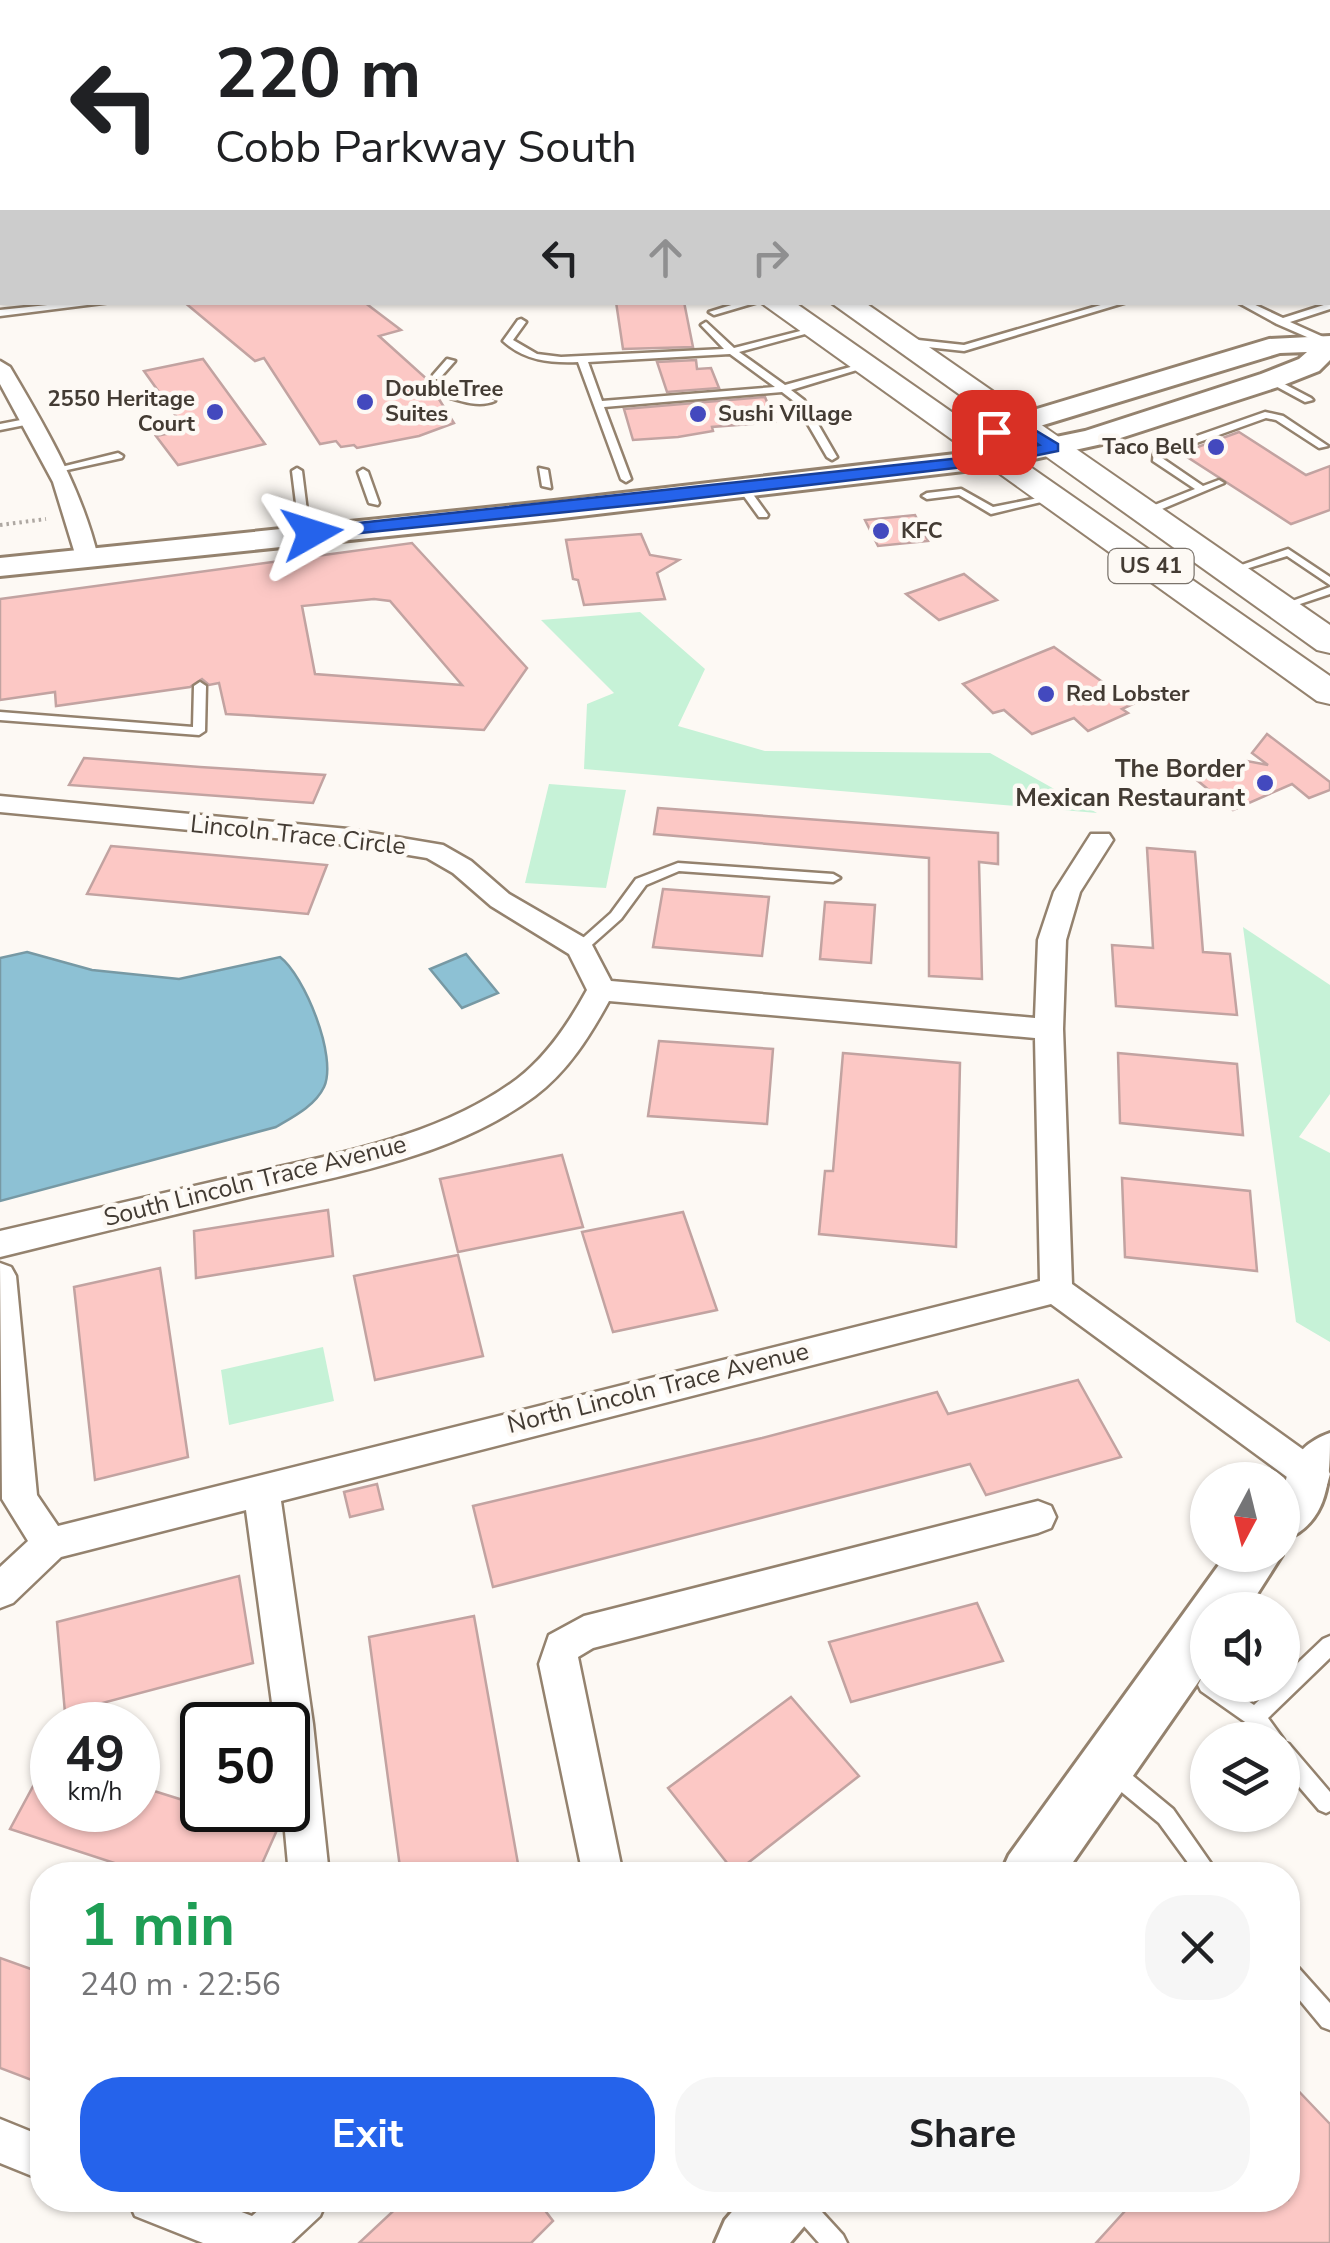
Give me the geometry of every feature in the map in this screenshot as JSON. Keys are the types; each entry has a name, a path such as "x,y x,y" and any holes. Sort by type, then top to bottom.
{"main road":[{"name":"US 41","path":"778,305 1330,692"},
{"name":"US 41","path":"855,306 948,376 1330,642"},
{"path":"0,541 84,545 743,488 998,458 1053,447 1272,380 1310,365 1330,344"},
{"path":"0,566 84,545 302,510 545,478 626,478 832,457 969,438 1020,426 1278,345 1330,344"},
{"path":"1300,1495 1322,1465"},
{"path":"1038,1862 1106,1767 1190,1675"},
{"path":"748,2243 774,2212"}],"street":[{"path":"0,367 58,468 84,545"},
{"name":"Lincoln Trace Circle","path":"0,804 348,837 434,850 462,866 500,900 580,948"},
{"path":"1100,840 1067,892 1052,940 1049,1029 1056,1290 1322,1465"},
{"path":"580,948 601,990 1049,1029"},
{"name":"South Lincoln Trace Avenue","path":"0,1244 375,1156 458,1126 526,1087 556,1060 582,1026 601,990"},
{"path":"0,1276 20,1499 50,1544"},
{"name":"North Lincoln Trace Avenue","path":"0,1591 50,1544 1056,1290"},
{"path":"261,1488 294,1724 307,1862"},
{"path":"601,1862 558,1664 562,1647 584,1633 1038,1516"},
{"path":"0,2142 30,2153"},
{"path":"182,2212 258,2242 291,2212"}],"lane":[{"path":"0,313 79,305"},
{"path":"714,312 742,305"},
{"path":"896,339 938,348 964,348 1114,305"},
{"path":"1247,305 1330,344"},
{"path":"1280,322 1330,306"},
{"path":"521,322 508,340 520,351 542,361 732,350 813,330"},
{"path":"706,325 732,350 799,400 832,457"},
{"path":"969,332 985,342"},
{"path":"948,376 952,360 964,348"},
{"path":"582,359 626,478"},
{"path":"436,378 450,361"},
{"path":"601,404 783,389 865,366"},
{"path":"1272,380 1308,400"},
{"path":"448,394 490,402"},
{"path":"1203,490 1158,459 1158,452 1265,416 1279,418 1323,446"},
{"path":"0,427 31,421"},
{"path":"58,468 118,456"},
{"path":"296,471 302,510"},
{"path":"363,472 374,503"},
{"path":"1146,512 1219,484"},
{"path":"743,488 763,515"},
{"path":"927,496 961,492 991,511 1054,498"},
{"path":"1230,571 1288,552 1330,582"},
{"path":"1282,607 1330,590"},
{"path":"0,716 199,731 200,686"},
{"path":"580,948 616,916 641,882 678,867 833,878"},
{"path":"1255,1717 1330,1645"},
{"path":"1239,1702 1259,1722"},
{"path":"1106,1767 1166,1816 1200,1862"},
{"path":"1300,1772 1326,1803"},
{"path":"1300,1985 1330,2019"},
{"path":"807,2212 834,2243"}],"path":[{"path":"0,525 46,519"}],"green space":[{"path":"640,612 705,669 678,726 765,751 990,753 1097,813 584,769 587,704 614,693 541,620"},
{"path":"549,784 626,790 606,888 525,883"},
{"path":"1243,927 1330,985 1330,1094 1299,1137 1330,1153 1330,1342 1296,1322"},
{"path":"323,1347 334,1401 229,1425 221,1370"}],"water":[{"path":"27,952 92,970 179,979 280,957 299,981 323,1037 327,1074 324,1087 309,1105 276,1127 0,1201 0,958"},
{"path":"466,954 498,993 462,1008 430,969"}],"building":[{"path":"188,305 368,305 401,330 379,336 430,382 443,388 437,396 454,423 419,436 357,448 341,447 336,441 320,444 264,358 255,361"},
{"path":"616,305 685,305 693,347 623,349"},
{"name":"2550 Heritage Court","path":"203,359 265,444 178,465 156,436 186,430 144,371"},
{"path":"696,360 697,369 711,368 719,388 667,392 657,362"},
{"name":"Sushi Village","path":"765,397 775,422 712,427 713,431 678,437 633,440 624,409"},
{"path":"1239,432 1306,475 1330,466 1330,510 1291,524 1181,453"},
{"name":"KFC","path":"915,515 928,541 878,546 865,520"},
{"path":"641,534 650,555 679,560 657,573 665,599 584,605 578,580 573,579 566,540"},
{"path":"412,543 527,668 484,730 226,714 219,683 209,685 202,679 190,687 56,706 55,692 0,700 0,599","holes":["390,601 462,685 315,674 302,606"]},
{"path":"964,574 997,600 939,620 906,594"},
{"name":"Red Lobster","path":"1054,647 1133,704 1122,709 1128,713 1088,731 1074,718 1032,734 1004,710 993,713 963,684"},
{"name":"The Border Mexican Restaurant","path":"1267,734 1330,782 1330,790 1309,798 1292,784 1233,810 1198,781 1247,761 1268,765 1252,753"},
{"path":"84,758 325,775 313,803 69,785"},
{"path":"658,808 998,833 998,864 979,862 982,979 929,976 929,858 654,834"},
{"path":"111,846 327,865 308,914 87,894"},
{"path":"1147,848 1195,852 1203,952 1230,954 1237,1015 1116,1006 1112,945 1153,948"},
{"path":"663,889 769,897 762,956 653,947"},
{"path":"825,902 875,905 871,963 820,959"},
{"path":"659,1041 773,1049 767,1124 648,1116"},
{"path":"843,1053 960,1063 956,1247 819,1234 825,1171 833,1171"},
{"path":"1118,1053 1237,1064 1243,1135 1120,1123"},
{"path":"562,1155 583,1227 458,1252 440,1179"},
{"path":"1122,1178 1250,1191 1257,1271 1125,1257"},
{"path":"328,1210 333,1256 196,1278 194,1231"},
{"path":"683,1212 717,1310 613,1332 582,1232"},
{"path":"458,1255 483,1356 375,1380 354,1276"},
{"path":"160,1268 188,1457 95,1480 74,1287"},
{"path":"1078,1380 1121,1457 986,1495 970,1464 493,1587 473,1506 937,1392 948,1414"},
{"path":"377,1484 383,1509 350,1517 344,1492"},
{"path":"239,1576 253,1663 106,1702 64,1702 57,1622"},
{"path":"977,1603 1003,1661 851,1702 829,1642"},
{"path":"474,1616 518,1862 399,1862 369,1637"},
{"path":"791,1697 859,1776 749,1862 726,1862 668,1788"},
{"path":"30,1792 30,1832 160,1832 160,1793 180,1799 180,1832 276,1832 263,1862 111,1862 10,1829"},
{"path":"0,1958 30,1969 30,2079 0,2068"},
{"path":"1300,2093 1330,2124 1330,2243 1096,2243 1124,2212 1300,2212"},
{"path":"392,2212 546,2212 553,2221 531,2243 359,2243"}],"place":[{"name":"DoubleTree Suites","path":"365,402"},
{"name":"2550 Heritage Court","path":"215,412"},
{"name":"Sushi Village","path":"698,414"},
{"name":"Taco Bell","path":"1216,447"},
{"name":"KFC","path":"881,531"},
{"name":"Red Lobster","path":"1046,694"},
{"name":"The Border Mexican Restaurant","path":"1265,783"}],"route":[{"path":"312,533 664,498 998,458 1053,447 1020,426 994,432"}]}
